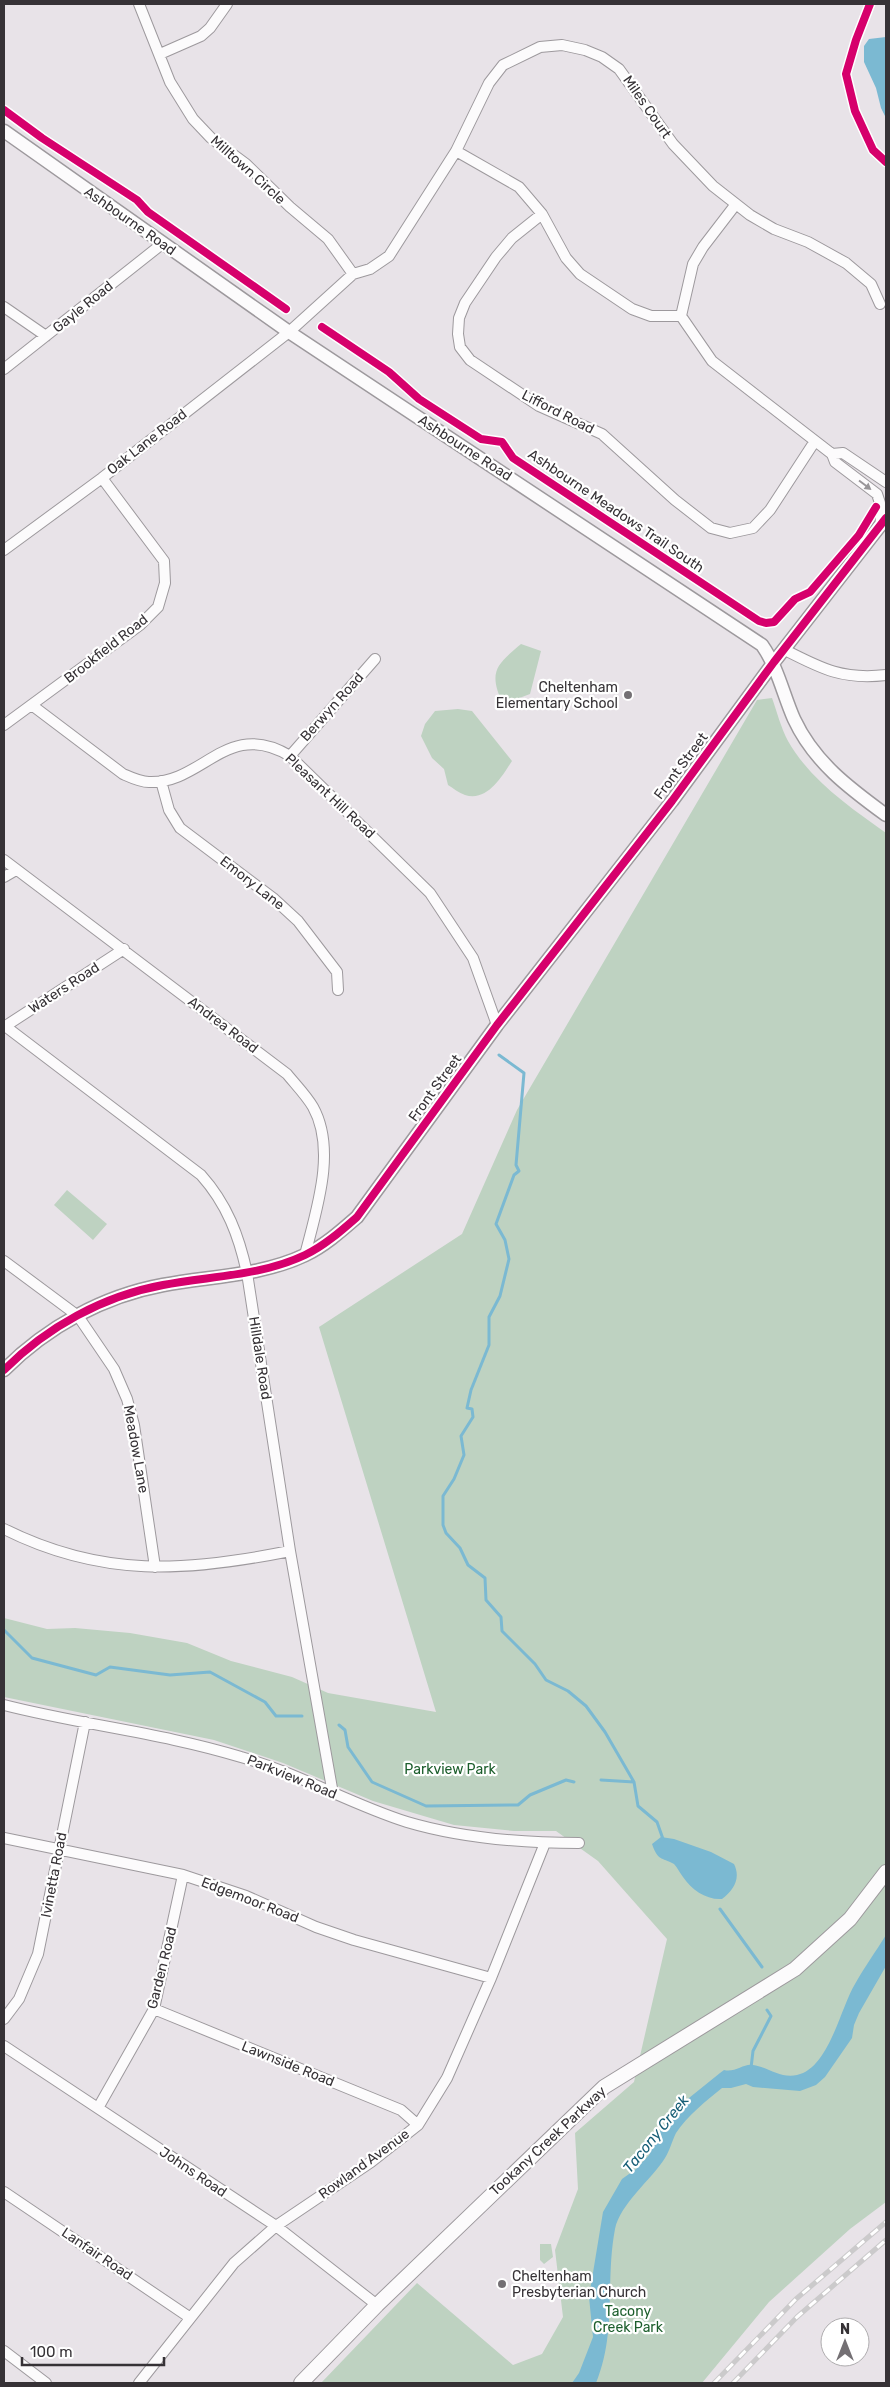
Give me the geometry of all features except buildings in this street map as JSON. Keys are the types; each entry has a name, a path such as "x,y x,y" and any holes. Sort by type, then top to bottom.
{"main road":[{"name":"Tookany Creek Parkway","path":"301,2383 377,2305 604,2087 795,1969 850,1918 886,1872"}],"street":[{"name":"Milltown Circle","path":"139,4 170,82 193,119 211,138 246,164 290,207 328,239 353,274"},
{"path":"160,54 201,36 210,28 227,4"},
{"name":"Miles Court","path":"290,332 353,274 370,269 388,256 456,151 489,83 503,64 540,47 562,45 585,50 602,57 619,69 673,144 713,186 774,229 808,242 846,263 871,284 880,304"},
{"name":"Ashbourne Road","path":"4,131 162,244 290,332 762,645 774,662 788,704 815,753 841,781 886,815"},
{"path":"456,151 520,187 542,214 566,258 580,274 632,309 651,316 681,316"},
{"path":"736,204 703,247 693,264 681,316 712,361 832,454 834,462 877,494 883,521 774,662"},
{"name":"Lifford Road","path":"542,214 506,244 465,303 459,318 458,334 460,347 470,360 539,406 602,434 675,500 711,528 730,533 753,528 770,510 815,441"},
{"name":"Gayle Road","path":"4,368 162,244"},
{"path":"4,307 46,336"},
{"name":"Oak Lane Road","path":"4,550 102,478 290,332"},
{"path":"832,454 843,453 886,482"},
{"name":"Brookfield Road","path":"4,725 33,706 150,617 158,607 166,570 164,561 102,478"},
{"path":"785,650 822,669 840,675 858,677 886,675"},
{"name":"Berwyn Road","path":"290,756 374,659"},
{"name":"Front Street","path":"4,1370 40,1339 105,1302 162,1285 247,1273 277,1266 305,1255 330,1240 357,1217 497,1025 672,800 774,662"},
{"name":"Pleasant Hill Road","path":"33,706 123,774 137,780 161,781 177,777 224,750 235,746 268,746 290,756 430,893 473,958 497,1025"},
{"name":"Emory Lane","path":"161,781 169,810 180,828 273,898 298,921 337,972 338,990"},
{"name":"Andrea Road","path":"4,860 287,1074 313,1108 319,1124 324,1165 319,1198 305,1255"},
{"path":"4,877 16,870"},
{"name":"Waters Road","path":"4,1027 124,949"},
{"name":"Hilldale Road","path":"4,1027 202,1175 215,1190 231,1218 242,1247 247,1273 290,1551 332,1794"},
{"name":"Meadow Lane","path":"4,1260 78,1316 107,1356 127,1399 134,1425 155,1568"},
{"path":"4,1529 53,1549 96,1561 155,1568 190,1567 290,1551"},
{"name":"Parkview Road","path":"4,1705 192,1742 286,1772 332,1794 406,1822 436,1829 545,1842 579,1843"},
{"name":"Ivinetta Road","path":"4,2019 19,1999 38,1954 85,1722"},
{"name":"Edgemoor Road","path":"4,1838 183,1875 246,1896 316,1927 354,1940 491,1978"},
{"name":"Rowland Avenue","path":"139,2383 189,2317 234,2263 276,2226 371,2162 418,2125 447,2078 491,1978 545,1842"},
{"name":"Garden Road","path":"98,2108 154,2009 183,1875"},
{"name":"Lawnside Road","path":"154,2009 401,2110 418,2125"},
{"name":"Johns Road","path":"4,2046 276,2226 377,2305"},
{"name":"Lanfair Road","path":"4,2192 189,2317"},
{"path":"4,2351 46,2383"}],"green space":[{"path":"521,644 541,651 530,694 503,704 496,684 497,670 500,664"},
{"path":"772,698 788,741 797,755 819,781 859,814 886,833 886,2202 850,2229 769,2302 702,2383 321,2383 417,2283 513,2365 542,2354 563,2317 555,2250 578,2189 575,2133 634,2082 667,1939 598,1861 556,1831 514,1831 454,1825 373,1801 283,1763 214,1740 4,1697 4,1618 47,1629 75,1628 130,1633 187,1643 231,1661 292,1677 328,1693 436,1712 319,1327 462,1234 517,1110 757,700"},
{"path":"458,709 472,711 512,761 499,780 481,795 465,795 448,785 444,769 432,758 421,736 425,724 435,711"},
{"path":"67,1190 107,1224 93,1240 54,1205"},
{"path":"540,2244 551,2244 553,2257 544,2264 540,2260"}],"water":[{"path":"886,37 886,118 881,108 876,88 864,62 864,46 869,39"},
{"path":"661,1837 674,1839 711,1852 734,1864 737,1874 730,1892 722,1899 716,1899 705,1896 695,1890 674,1864 660,1858 656,1853 652,1844"},
{"path":"886,1935 886,1966 859,2013 854,2025 852,2038 825,2077 816,2085 800,2091 753,2087 746,2084 722,2088 691,2114 676,2133 665,2158 623,2210 615,2229 612,2249 609,2326 602,2364 596,2383 572,2383 579,2373 593,2337 589,2297 603,2212 622,2179 636,2169 649,2155 657,2135 684,2102 724,2070 728,2071 746,2065 753,2065 791,2076 808,2070 825,2050 855,1984"}],"waterway":[{"path":"499,1055 524,1073 516,1165 519,1171 514,1175 496,1224 505,1240 509,1259 500,1296 489,1317 489,1345 471,1390 467,1408 472,1409 473,1417 461,1436 464,1455 454,1479 443,1496 443,1525 446,1533 460,1548 468,1565 485,1578 486,1600 501,1617 502,1631 535,1664 546,1680 568,1691 586,1706 605,1732 634,1782"},
{"path":"4,1630 32,1658 96,1675 110,1667 170,1675 210,1672 265,1702 276,1716 302,1716"},
{"path":"339,1725 345,1730 348,1747 372,1782 426,1806 518,1805 530,1795 566,1780 574,1782"},
{"path":"601,1780 634,1782 638,1806 657,1822 663,1839"},
{"path":"720,1909 762,1967"},
{"path":"751,2068 753,2051 771,2016 767,2010"}],"railway":[{"path":"714,2383 796,2299 886,2222"},
{"path":"733,2383 797,2317 886,2240"}],"cycle path":[{"path":"870,4 856,40 846,74 855,111 873,150 886,162"},
{"path":"4,110 42,138 137,200 148,212 286,309"},
{"name":"Ashbourne Meadows Trail South","path":"322,327 389,372 419,399 481,439 502,442 513,458 759,621 766,623 774,622 795,599 810,592 859,535 876,507"},
{"path":"4,1370 21,1354 57,1327 98,1305 141,1290 163,1285 253,1271 288,1262 319,1247 357,1217 497,1025 672,801 774,662 886,518"}],"place":[{"name":"Cheltenham Elementary School","path":"628,695"},
{"name":"Cheltenham Presbyterian Church","path":"502,2284"}],"park label":[{"name":"Parkview Park","path":"450,1769"},
{"name":"Tacony Creek Park","path":"628,2320"}],"water label":[{"name":"Tacony Creek","path":"656,2134"}]}
